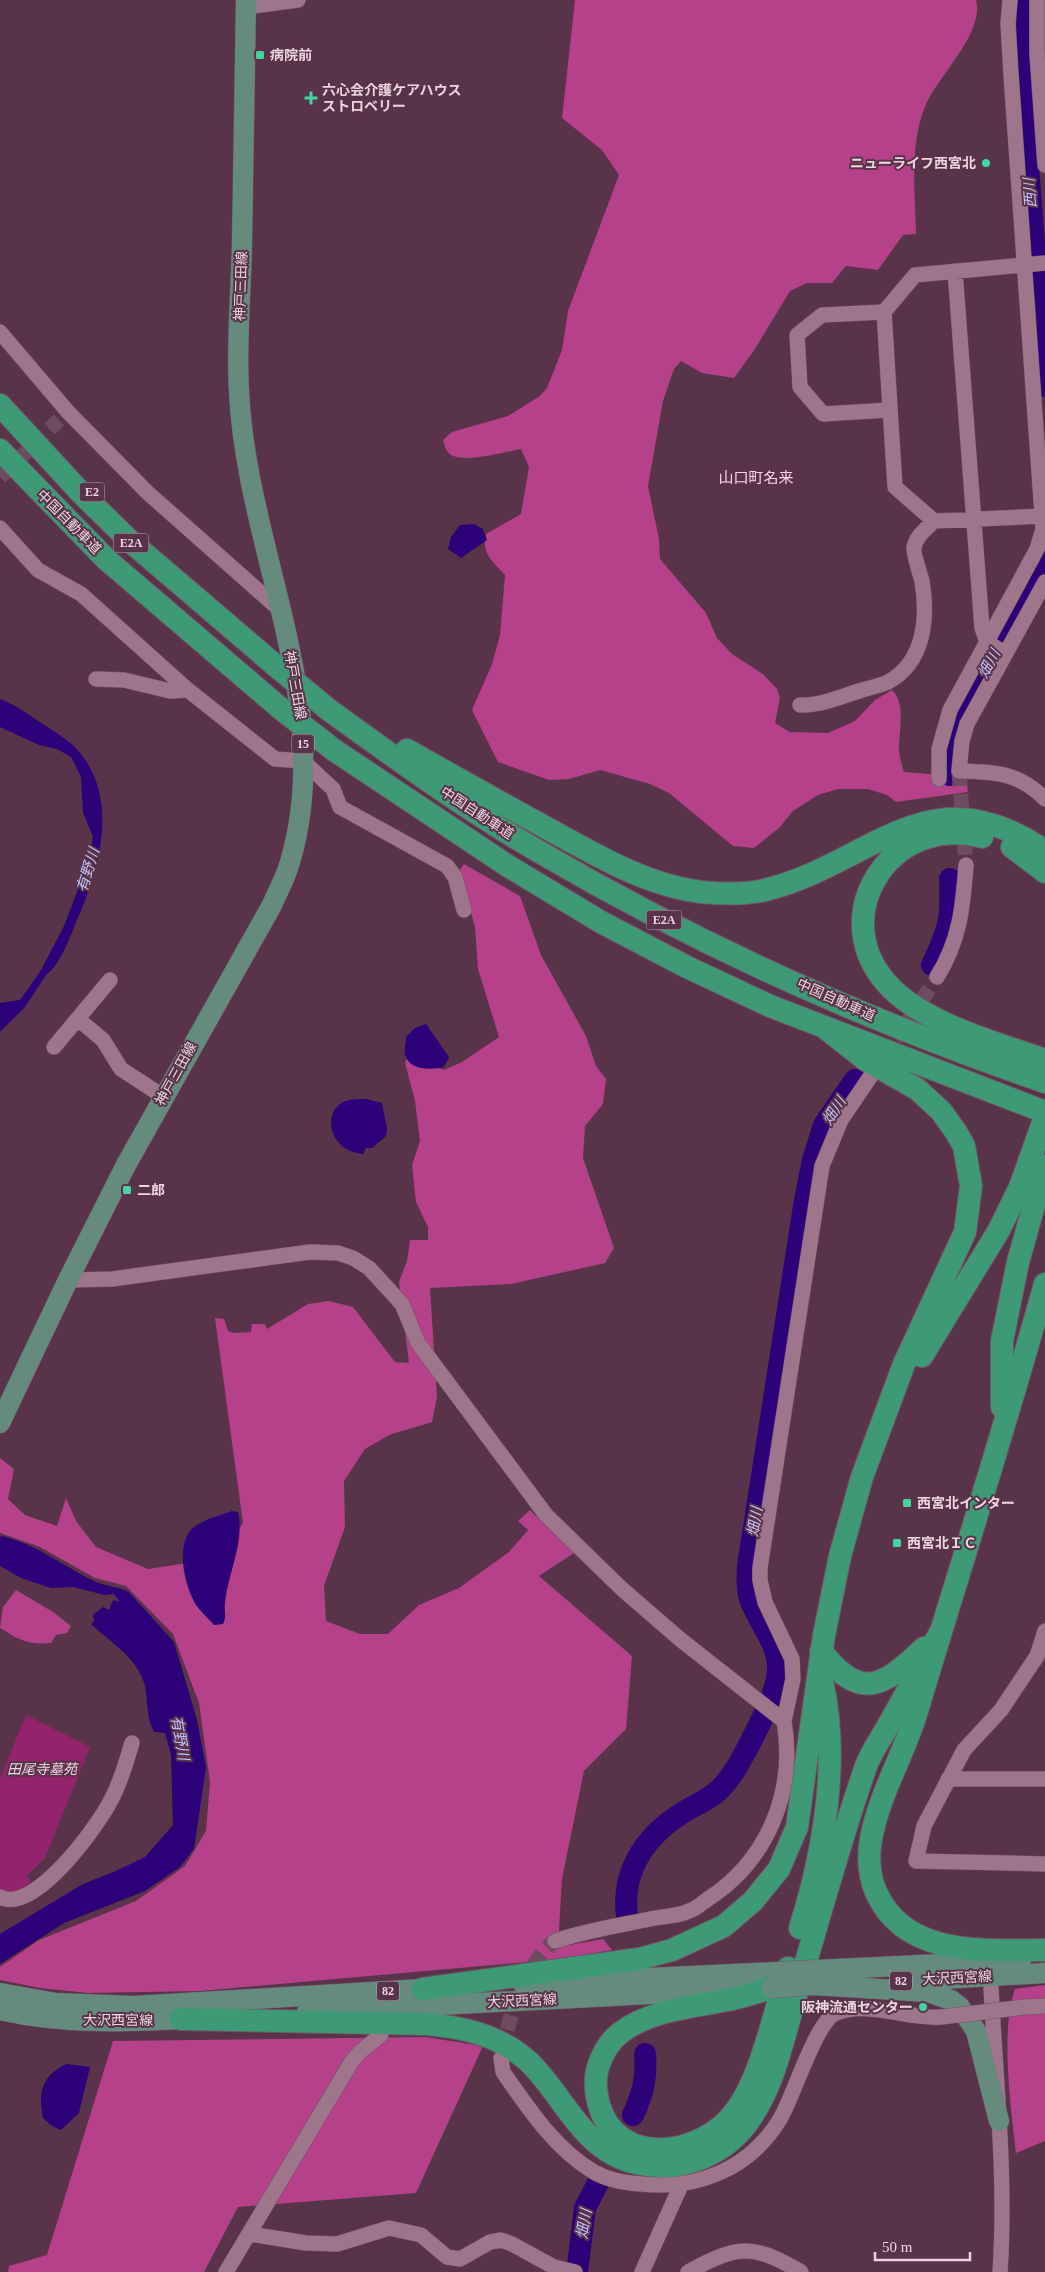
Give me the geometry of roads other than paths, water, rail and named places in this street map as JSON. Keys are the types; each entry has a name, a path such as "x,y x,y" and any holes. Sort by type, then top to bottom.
{"highway":[{"name":"E2","path":"0,390 34,430 187,592"},
{"name":"中国自動車道","path":"0,405 89,501 187,592 329,710 445,793 537,851 650,913 772,972 886,1022 1037,1068"},
{"name":"中国自動車道","path":"0,450 107,560 166,613 280,708 334,750 508,866 601,922 687,967 770,1006 1017,1103 1045,1112"},
{"path":"0,471 101,564 166,613"},
{"path":"329,710 397,745 592,853 633,873 678,888 702,892 732,893 764,890 797,880 892,833 926,821 945,819 970,820 999,826 1022,836 1045,851"},
{"path":"1037,1068 917,1008 892,989 868,957 863,933 862,909 875,878 892,856 917,842 940,835 972,835 1010,846 1045,872"},
{"path":"423,1989 639,1959 672,1950 724,1926 766,1888 779,1869 797,1827 820,1659 840,1556 852,1511 862,1477 889,1410 904,1364 947,1277 965,1232 972,1186 964,1146 941,1111 917,1090 866,1060 824,1027"},
{"path":"889,1410 999,1230 1020,1188 1045,1116"},
{"path":"1003,1424 1002,1341 1018,1262 1045,1166"},
{"path":"1045,1284 915,1718 875,1822 869,1859 875,1891 893,1918 906,1929 929,1941 956,1948 976,1950 1045,1950"},
{"path":"820,1659 857,1683 878,1682 897,1674 941,1631"},
{"path":"181,2019 426,2024 466,2029 499,2041 515,2051 542,2076 569,2114 594,2142 623,2160 654,2166 684,2165 700,2160 729,2142 752,2117 769,2082 866,1766 941,1631"},
{"path":"774,1980 729,2000 662,2014 632,2025 619,2034 602,2058 595,2084 600,2110 615,2132 628,2141 656,2150 686,2147 713,2134 726,2123 743,2099 752,2080 803,1919 824,1830 827,1796 829,1710 820,1659"},
{"path":"381,2035 400,2028 426,2024"}],"main road":[{"name":"神戸三田線","path":"0,1423 68,1280 126,1165 260,929 290,864 300,813 303,761 298,694 247,471 239,391 246,3"},
{"name":"大沢西宮線","path":"990,1969 1045,1958"},
{"name":"大沢西宮線","path":"0,2010 69,2021 181,2019 814,1977 990,1969 1045,1973"},
{"path":"814,1977 928,1992 951,2000 960,2007 976,2031 999,2120"},
{"name":"大沢西宮線","path":"0,1993 56,2003 125,2006 423,1989 774,1980"}],"street":[{"path":"246,3 298,0"},
{"path":"1010,0 1008,24 1010,67 1044,516 1042,538 996,648 967,724 962,741 959,771 994,772 1019,778 1045,799"},
{"path":"1040,2 1037,53 1045,165"},
{"path":"1044,516 934,521 895,487 884,312 915,275 1045,263"},
{"path":"955,271 982,628 996,648"},
{"path":"884,312 822,315 797,335 800,387 823,414 889,410"},
{"path":"0,332 63,416 279,609"},
{"path":"800,705 810,705 888,682 906,669 914,656 923,631 925,600 918,561 913,550 916,539 934,521"},
{"path":"0,528 38,570 80,594 188,690 275,759 303,761 334,789 340,807 447,866 454,877 464,910"},
{"path":"938,780 939,749 950,710 1045,582"},
{"path":"96,679 124,680 170,691 188,690"},
{"path":"937,977 950,957 962,913 966,865"},
{"path":"54,1048 110,980"},
{"path":"78,1019 103,1040 121,1069 164,1097"},
{"path":"555,1941 689,1912 720,1891 746,1868 761,1848 776,1818 784,1782 788,1744 784,1721 793,1679 792,1660 765,1602 760,1580 760,1568 822,1166 841,1120 870,1077"},
{"path":"68,1280 112,1279 310,1252 338,1253 353,1258 369,1268 402,1304 418,1343 546,1515 622,1589 681,1640 773,1710 784,1721"},
{"path":"1045,1631 1041,1656 1001,1710 964,1750 924,1826 916,1861 1045,1864"},
{"path":"0,1897 15,1900 33,1890 59,1870 110,1802 120,1780 132,1743"},
{"path":"948,1780 1045,1780"},
{"path":"990,1969 999,2120 1003,2233 1000,2272"},
{"path":"500,2058 503,2072 559,2146 594,2172 612,2180 631,2183 654,2186 682,2184 701,2181 718,2175 752,2154 780,2119 822,2027 836,2014 880,2010 928,2018 1045,2006"},
{"path":"226,2272 352,2061 366,2046 381,2035"},
{"path":"642,2272 682,2184"},
{"path":"250,2234 306,2243 337,2244 389,2228 421,2235 447,2257 455,2260 490,2242 501,2240 554,2267 574,2272"},
{"path":"688,2272 717,2256 742,2250 771,2255 801,2272"}],"water":[{"path":"474,524 483,529 487,540 461,558 448,549 451,537 460,525"},
{"name":"有野川","path":"0,699 12,704 65,739 81,754 93,773 100,793 102,836 92,880 64,950 25,1007 0,1032 0,1003 20,1000 40,972 64,926 88,863 93,837 83,812 81,777 71,757 57,749 39,745 0,727"},
{"path":"426,1024 449,1057 444,1067 433,1069 421,1068 407,1060 405,1052 406,1037 415,1028"},
{"path":"366,1099 382,1103 387,1128 386,1136 372,1148 366,1148 363,1154 350,1151 339,1143 332,1132 331,1119 340,1104 351,1100"},
{"path":"232,1511 238,1512 240,1523 238,1546 227,1591 224,1621 223,1624 214,1625 198,1608 188,1588 183,1548 190,1531 194,1527 204,1521"},
{"name":"有野川","path":"0,1537 27,1544 96,1582 129,1592 174,1642 197,1720 206,1767 194,1849 180,1867 145,1891 64,1923 0,1964 0,1934 83,1884 145,1857 173,1825 171,1754 165,1733 154,1732 151,1727 145,1686 136,1667 122,1651 91,1624 94,1621 93,1615 103,1607 109,1610 113,1600 120,1602 114,1594 105,1595 73,1587 51,1588 21,1578 0,1566"},
{"path":"67,2064 90,2067 79,2113 61,2130 52,2126 43,2118 41,2100 47,2079 52,2073"}],"waterway":[{"name":"西川","path":"1019,0 1018,36 1045,386"},
{"name":"畑川","path":"950,775 953,734 1009,621 1045,558"},
{"name":"畑川","path":"932,965 948,924 950,914 950,879"},
{"name":"畑川","path":"627,1916 626,1900 628,1885 638,1858 655,1834 666,1824 714,1795 727,1781 748,1747 775,1688 778,1669 777,1660 772,1642 749,1595 748,1566 805,1200 813,1160 824,1125 855,1080"},
{"name":"畑川","path":"633,2115 644,2085 645,2054"},
{"name":"畑川","path":"577,2272 585,2208 600,2179"}],"tunnel":[{"path":"0,477 59,420"},
{"path":"959,771 966,865"},
{"path":"883,1059 937,977"},
{"path":"502,2052 509,2022 520,1991 535,1963 555,1941"}],"place":[{"name":"病院前","path":"260,55"},
{"name":"六心会介護ケアハウス ストロベリー","path":"311,98"},
{"name":"ニューライフ西宮北","path":"986,163"},
{"name":"二郎","path":"127,1190"},
{"name":"西宮北インター","path":"907,1503"},
{"name":"西宮北ＩＣ","path":"897,1543"},
{"name":"阪神流通センター","path":"923,2007"}],"district":[{"name":"山口町名来","path":"756,478"}],"park label":[{"name":"田尾寺墓苑","path":"42,1769"}]}
